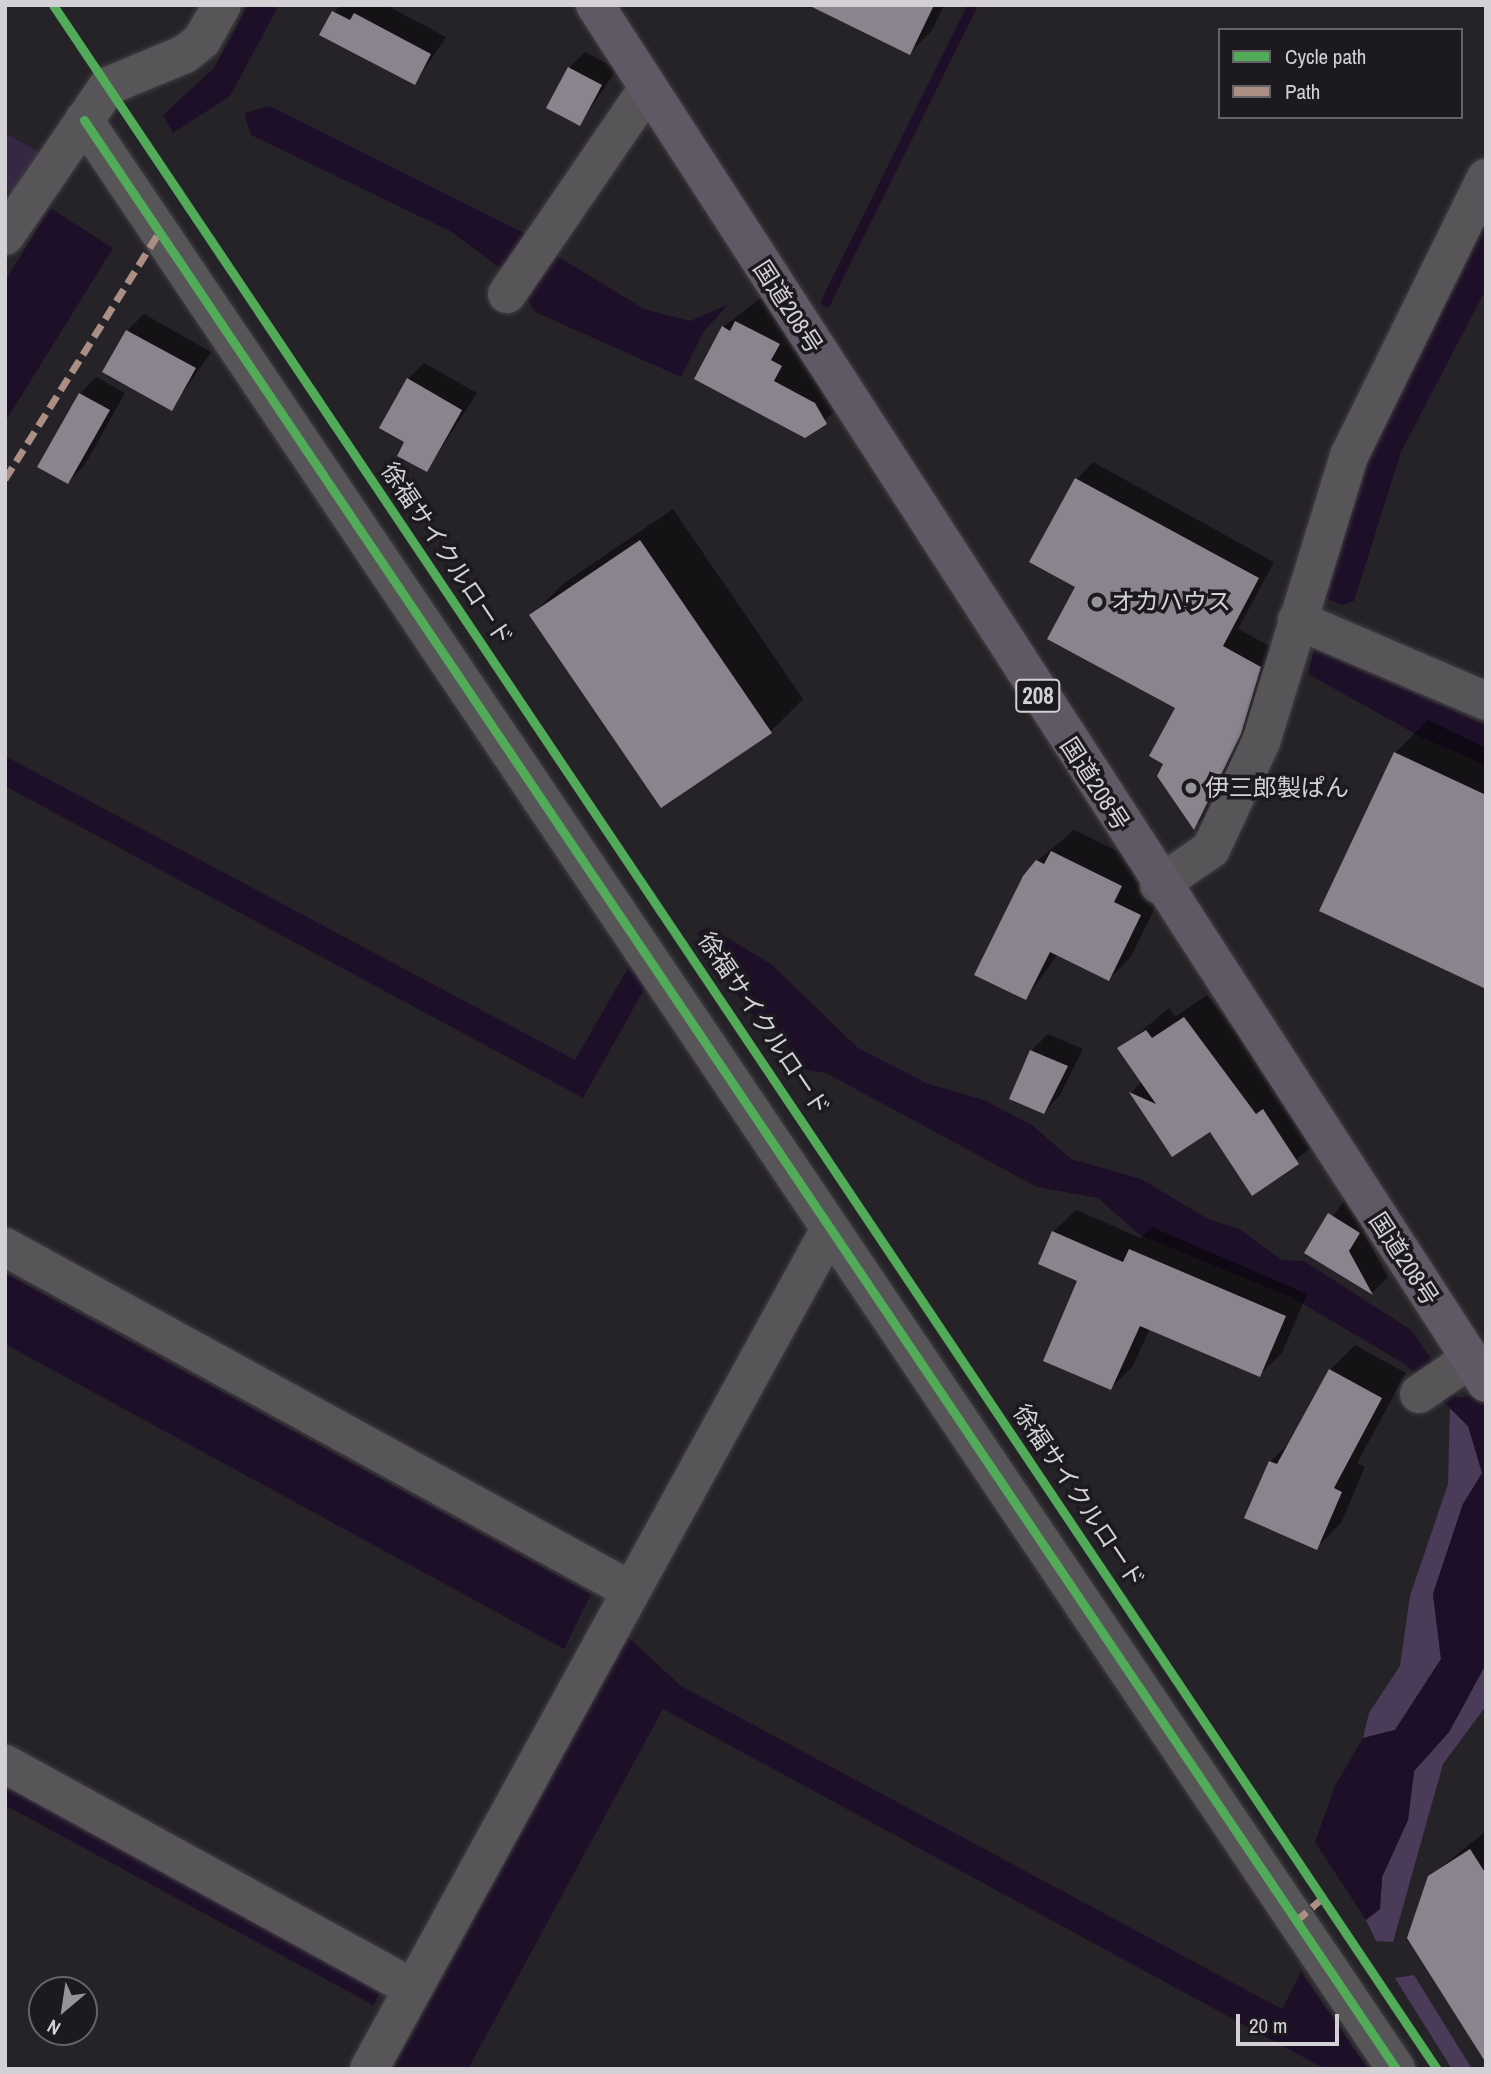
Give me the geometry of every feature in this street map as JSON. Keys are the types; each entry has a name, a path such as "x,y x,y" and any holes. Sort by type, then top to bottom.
{"highway":[{"name":"国道208号","path":"595,5 1469,1371"}],"street":[{"path":"5,236 108,86 202,40 222,5"},
{"path":"507,294 539,243 648,88"},
{"path":"84,120 1396,2069"},
{"path":"1159,885 1211,849 1261,742 1349,456 1486,178"},
{"path":"1297,620 1486,701"},
{"path":"369,2069 628,1589 830,1229"},
{"path":"5,1247 628,1589"},
{"path":"1419,1394 1469,1371"},
{"path":"5,1765 412,1988"}],"shaded area":[{"path":"248,5 279,5 230,96 173,133 163,115 214,68"},
{"path":"270,106 524,233 522,246 543,260 557,256 644,309 690,321 729,304 704,331 681,377 535,312 514,278 450,231 251,135 244,113"},
{"path":"5,133 42,154 14,193 5,188"},
{"path":"50,208 113,248 5,422 5,281"},
{"path":"1486,223 1486,289 1401,452 1354,601 1341,605 1324,597 1363,470"},
{"path":"1314,650 1486,725 1486,765 1421,737 1308,674"},
{"path":"5,756 575,1060 631,963 646,986 583,1098 5,786"},
{"path":"709,927 771,964 858,1048 928,1084 984,1100 1032,1125 1071,1159 1141,1179 1208,1219 1239,1229 1282,1260 1304,1261 1411,1330 1458,1398 1486,1392 1486,1664 1449,1732 1414,1771 1408,1820 1382,1877 1380,1909 1366,1920 1315,1842 1335,1786 1363,1738 1395,1730 1441,1659 1433,1594 1463,1504 1482,1473 1468,1426 1405,1364 1291,1297 1140,1235 1098,1198 1037,1187 826,1073 802,1069 770,1023 755,1020 697,933"},
{"path":"5,1273 591,1594 564,1649 5,1344"},
{"path":"1450,1407 1468,1426 1483,1473 1463,1504 1433,1594 1441,1659 1395,1730 1363,1738 1369,1713 1400,1666 1410,1596 1448,1484"},
{"path":"628,1637 681,1686 1282,2009 1301,1972 1368,2069 1325,2069 663,1709 468,2069 393,2069"},
{"path":"1486,1664 1486,1706 1443,1764 1393,1942 1376,1941 1366,1920 1380,1909 1382,1877 1408,1820 1414,1771 1449,1732"},
{"path":"5,1784 382,1990 373,2005 5,1805"},
{"path":"1414,1975 1472,2069 1452,2069 1395,1978"}],"building":[{"path":"808,5 934,5 910,55"},
{"path":"332,11 350,20 354,13 431,54 415,85 319,35"},
{"path":"568,67 602,85 580,126 546,108"},
{"path":"735,321 780,344 771,360 782,366 774,381 815,403 827,424 805,438 694,379 722,326 730,331"},
{"path":"126,330 196,368 172,411 102,372"},
{"path":"407,378 462,410 427,472 397,456 404,442 379,428"},
{"path":"79,393 110,410 68,484 37,467"},
{"path":"1075,478 1259,578 1223,646 1261,667 1241,734 1194,830 1157,776 1163,764 1149,756 1175,708 1047,639 1075,587 1029,562"},
{"path":"640,540 772,733 661,808 529,615"},
{"path":"1394,752 1486,795 1486,989 1319,911"},
{"path":"1051,851 1122,886 1114,902 1141,915 1109,981 1050,952 1026,1000 974,975 1023,876 1036,860 1044,864"},
{"path":"1184,1017 1256,1114 1263,1109 1299,1164 1252,1196 1210,1132 1172,1157 1129,1092 1156,1104 1117,1048 1146,1030 1152,1038"},
{"path":"1030,1050 1068,1066 1044,1114 1009,1099"},
{"path":"1328,1213 1360,1233 1349,1251 1373,1295 1304,1253"},
{"path":"1052,1231 1123,1262 1129,1249 1286,1316 1260,1377 1140,1326 1111,1390 1043,1361 1077,1281 1038,1264"},
{"path":"1329,1369 1382,1398 1334,1488 1342,1492 1317,1550 1244,1518 1269,1461 1277,1464"},
{"path":"1470,1849 1486,1874 1486,2063 1407,1938 1428,1876"}],"waterway":[{"path":"826,302 973,5"}],"marked path":[{"path":"5,479 159,233"},
{"path":"1296,1921 1322,1898"}],"cycle path":[{"name":"徐福サイクルロード","path":"53,5 1437,2069"},
{"path":"84,120 1396,2069"}],"place":[{"name":"オカハウス","path":"1097,602"},
{"name":"伊三郎製ぱん","path":"1191,788"}]}
